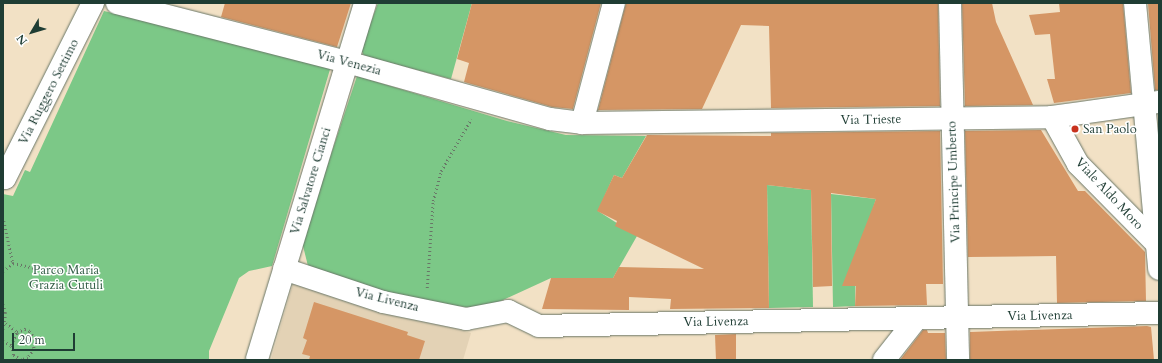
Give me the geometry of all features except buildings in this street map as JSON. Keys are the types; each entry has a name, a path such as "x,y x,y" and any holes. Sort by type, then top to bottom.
{"street":[{"name":"Via Ruggero Settimo","path":"3,177 5,178 93,3"},
{"name":"Via Venezia","path":"117,3 347,62 550,119 582,123"},
{"name":"Via Salvatore Cianci","path":"257,359 365,3"},
{"path":"582,123 614,3"},
{"name":"Via Principe Umberto","path":"950,3 958,360"},
{"path":"1135,3 1152,103 1159,270"},
{"name":"Via Trieste","path":"582,123 952,119 1052,116 1152,103"},
{"name":"Viale Aldo Moro","path":"1052,116 1078,164 1158,245"},
{"name":"Via Livenza","path":"284,270 383,302 466,319 508,311 539,326 1159,313"},
{"path":"884,360 917,318"}],"path":[{"path":"426,310 433,201 442,171 466,125 486,100"},
{"path":"4,221 14,263"},
{"path":"3,271 14,263 51,272"},
{"path":"3,304 6,313 6,323 3,330"},
{"path":"6,323 17,332"},
{"path":"25,329 30,331 35,339 34,349 28,358 21,360 13,355 11,345 17,332 25,329"},
{"path":"3,341 11,345"}],"shaded area":[{"path":"294,280 471,333 463,360 271,360"}],"green space":[{"path":"378,3 472,3 451,79 364,56 361,49"},
{"name":"Parco Maria Grazia Cutuli","path":"104,11 331,66 272,266 249,271 239,278 209,351 209,360 3,360 3,194 13,196 25,170 30,172"},
{"path":"357,76 507,121 566,135 646,136 622,178 614,175 598,211 637,236 613,278 551,278 490,306 473,308 393,298 308,266 302,242"},
{"path":"767,185 811,190 813,307 769,308"},
{"path":"831,194 876,199 856,261 855,306 833,307"}],"place":[{"name":"San Paolo","path":"1075,129"}]}
